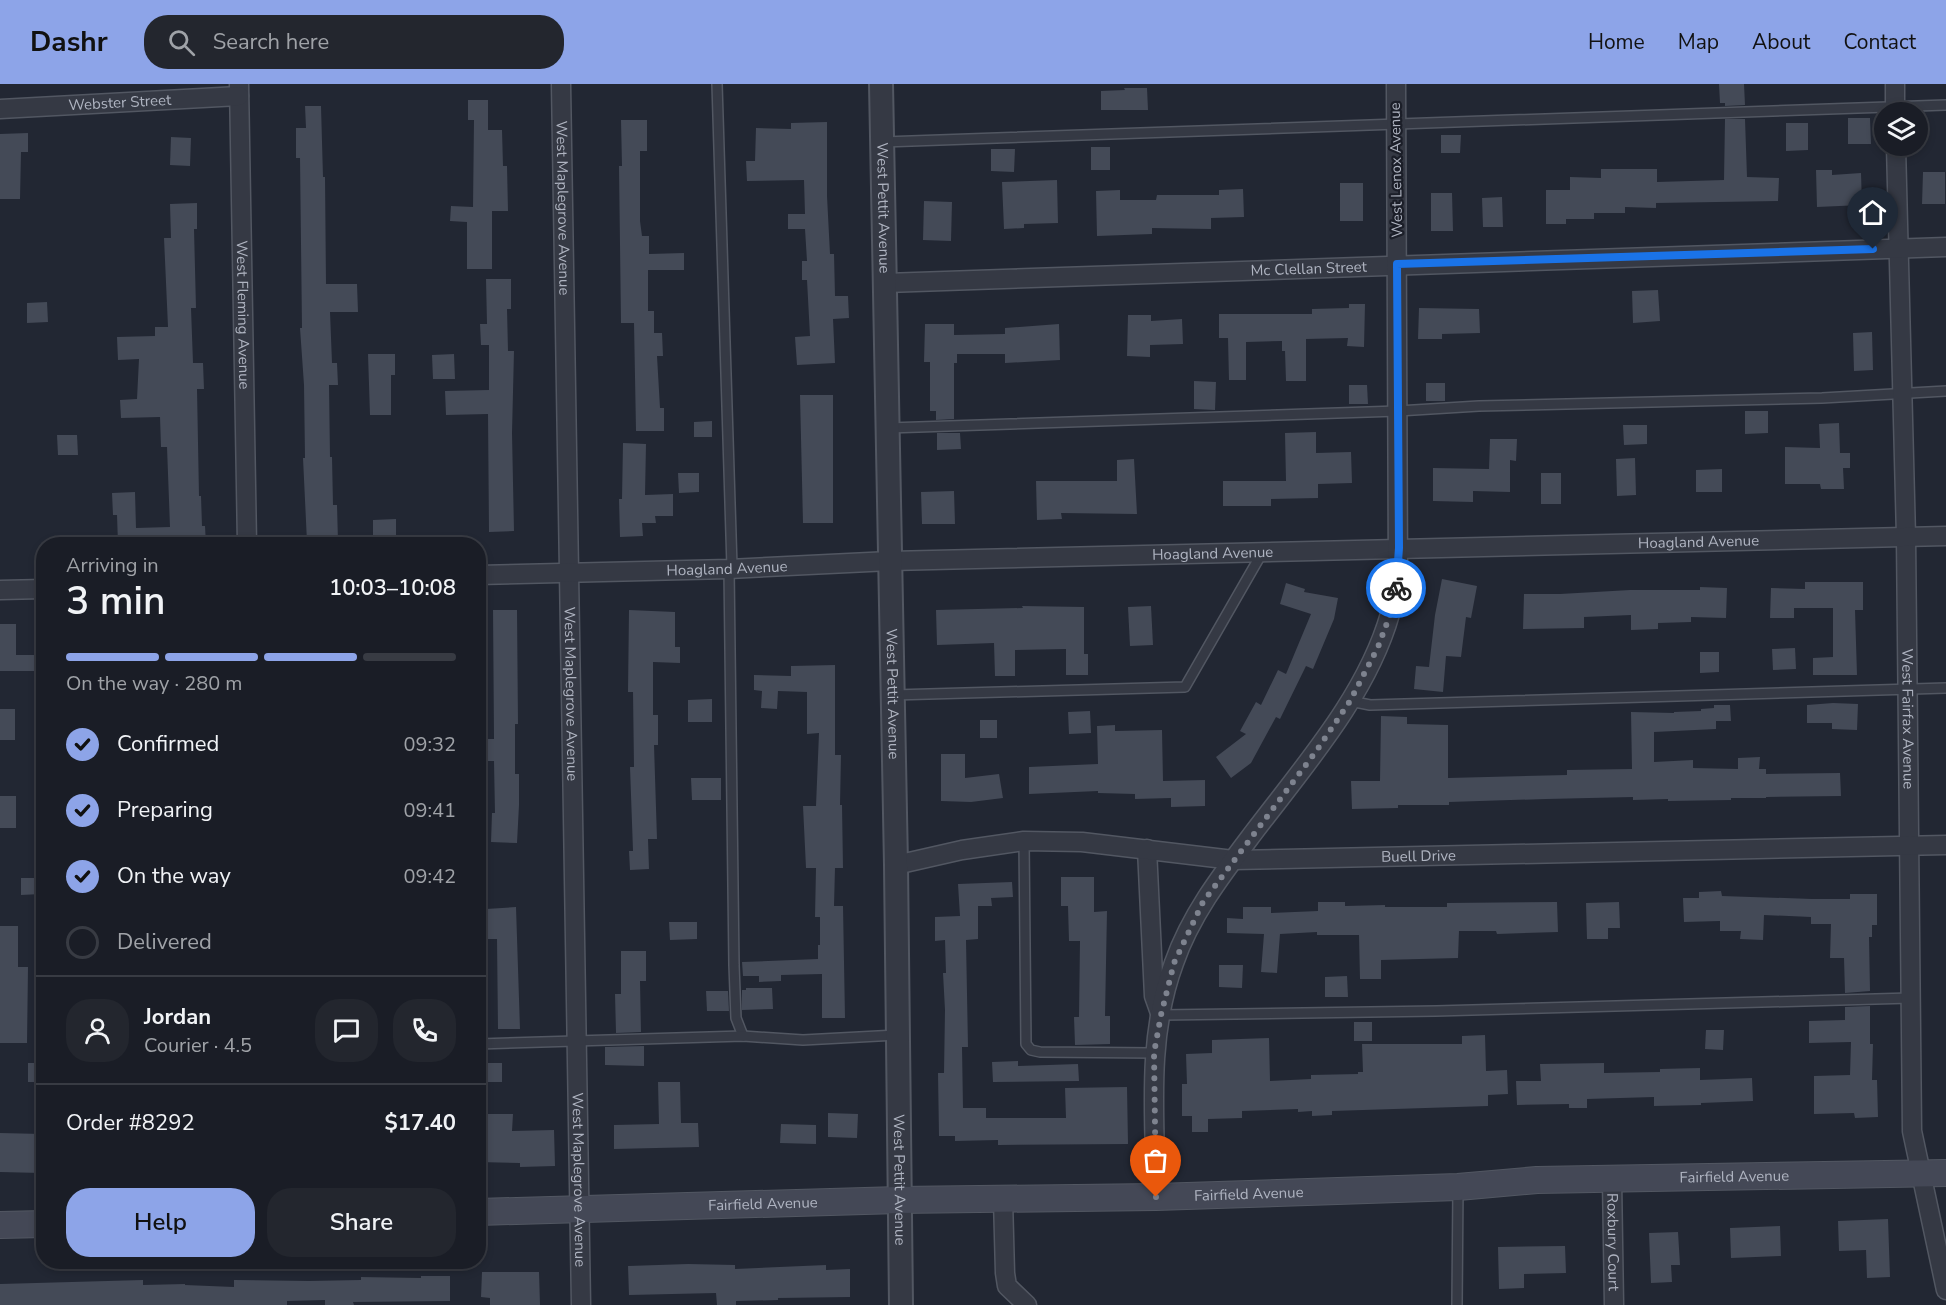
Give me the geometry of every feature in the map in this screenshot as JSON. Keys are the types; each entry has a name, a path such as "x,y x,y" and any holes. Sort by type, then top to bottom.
{"main road":[{"name":"Fairfield Avenue","path":"486,1212 899,1200 1156,1197 1458,1187 1537,1180 1934,1173"},
{"path":"0,1225 36,1224"}],"street":[{"name":"West Maplegrove Avenue","path":"561,84 581,1305"},
{"name":"West Pettit Avenue","path":"881,84 896,865 901,1305"},
{"name":"West Lenox Avenue","path":"1156,1197 1154,1053 1174,963 1203,902 1317,750 1350,701 1378,647 1390,615 1398,579 1395,84"},
{"path":"1895,84 1895,102"},
{"name":"Webster Street","path":"0,109 239,90"},
{"name":"West Fleming Avenue","path":"239,90 248,537"},
{"name":"West Fairfax Avenue","path":"1896,156 1906,537 1912,1131 1934,1173 1946,1290"},
{"name":"Mc Clellan Street","path":"886,283 1946,247"},
{"name":"Hoagland Avenue","path":"486,575 729,569 890,561 1946,536"},
{"path":"0,590 36,589"},
{"name":"Buell Drive","path":"896,865 962,850 1024,841 1082,842 1233,860 1946,845"},
{"path":"1147,849 1154,996 1161,1015"},
{"name":"Roxbury Court","path":"1612,1179 1614,1305"},
{"path":"1003,1198 1007,1286 1027,1305"}],"lane":[{"path":"717,84 732,567 729,569 735,986 736,1018 743,1036"},
{"path":"1928,107 1946,105"},
{"path":"883,142 1733,112 1874,110"},
{"path":"888,428 1398,411 1479,406 1822,398 1946,391"},
{"path":"893,695 1185,687 1262,552"},
{"path":"1350,701 1370,705 1946,688"},
{"path":"1024,841 1026,1044 1031,1050 1040,1052 1154,1053"},
{"path":"1161,1015 1436,1011 1911,998"},
{"path":"486,1044 743,1036 803,1040 897,1035"},
{"path":"1457,1305 1458,1187"}],"building":[{"path":"1719,84 1744,84 1745,105 1725,106 1725,103 1720,103"},
{"path":"1124,88 1147,88 1148,110 1101,110 1101,91 1125,90"},
{"path":"468,100 488,100 488,130 502,130 503,166 507,166 508,211 492,211 492,269 467,269 467,222 450,221 451,206 473,207 474,120 468,120"},
{"path":"305,106 321,106 323,177 325,177 326,284 357,284 358,312 330,312 332,363 337,363 338,385 329,385 330,457 332,457 333,505 337,505 338,537 307,537 303,458 305,458 304,385 300,328 302,328 300,158 296,158 296,128 306,128"},
{"path":"1848,118 1870,118 1871,144 1848,144"},
{"path":"1725,119 1745,119 1747,177 1779,178 1778,201 1656,203 1656,208 1625,207 1625,213 1594,213 1594,219 1566,219 1566,224 1546,224 1546,190 1570,190 1570,177 1601,178 1601,169 1657,169 1657,182 1724,180"},
{"path":"621,120 647,120 647,151 640,151 640,221 642,236 649,236 649,254 684,253 684,270 648,270 648,311 654,311 654,333 662,333 663,356 657,356 660,408 664,408 664,431 636,431 634,323 621,323 619,166 622,166"},
{"path":"827,122 830,254 834,254 835,296 848,296 849,318 833,319 835,363 797,365 795,337 810,336 807,280 802,280 802,261 807,261 805,229 788,229 788,214 805,214 804,180 747,181 746,161 755,161 756,128 791,129 791,123"},
{"path":"1786,123 1808,123 1808,150 1786,151"},
{"path":"28,133 28,152 21,152 20,199 0,199 0,134"},
{"path":"1441,135 1461,135 1460,153 1441,153"},
{"path":"171,137 191,138 190,166 170,165"},
{"path":"1091,147 1110,147 1110,170 1091,170"},
{"path":"991,149 1015,149 1014,172 991,171"},
{"path":"1816,170 1832,170 1832,175 1861,173 1862,205 1817,207"},
{"path":"1923,172 1945,172 1945,204 1922,204"},
{"path":"1057,180 1058,223 1024,224 1024,228 1004,229 1002,182"},
{"path":"1340,183 1363,183 1363,221 1340,221"},
{"path":"1243,189 1244,217 1211,218 1211,229 1152,228 1152,234 1097,236 1096,191 1120,190 1120,200 1156,200 1157,195 1219,195 1219,190"},
{"path":"1431,193 1452,193 1453,231 1431,231"},
{"path":"1502,197 1503,227 1483,227 1482,198"},
{"path":"924,201 952,202 951,241 923,240"},
{"path":"197,203 197,229 194,229 196,308 191,308 193,363 203,363 204,389 197,389 199,496 201,496 202,526 205,526 206,537 118,537 117,515 113,515 112,493 135,492 136,528 170,527 167,447 161,447 160,417 121,418 120,400 137,399 139,359 118,360 117,337 155,336 155,327 168,327 164,238 171,238 170,204"},
{"path":"486,279 511,279 511,309 507,309 508,351 514,351 512,433 514,531 489,532 488,414 446,415 445,391 489,390 489,345 481,345 480,324 487,324"},
{"path":"1658,290 1660,321 1633,323 1632,291"},
{"path":"47,302 48,322 27,323 27,303"},
{"path":"1349,304 1365,304 1364,347 1347,346 1348,338 1306,339 1306,381 1286,381 1285,351 1282,351 1282,341 1246,342 1246,380 1229,380 1228,338 1219,338 1219,314 1312,314 1312,309 1349,308"},
{"path":"1419,308 1479,309 1480,333 1442,334 1442,339 1418,339"},
{"path":"1128,315 1151,315 1151,321 1182,319 1183,344 1150,345 1150,357 1127,356"},
{"path":"925,324 954,324 954,335 1005,334 1005,328 1059,324 1060,360 1005,363 1005,354 957,354 957,363 954,363 954,419 936,420 936,411 930,411 930,362 924,362"},
{"path":"1872,332 1873,370 1854,371 1853,333"},
{"path":"368,354 395,354 395,375 391,375 391,415 370,415"},
{"path":"454,354 455,379 433,379 432,355"},
{"path":"1194,381 1216,382 1215,410 1194,409"},
{"path":"1426,383 1445,383 1445,401 1426,401"},
{"path":"1349,385 1367,385 1368,404 1349,404"},
{"path":"800,395 833,395 833,523 803,523"},
{"path":"1745,411 1768,411 1768,433 1745,434"},
{"path":"712,421 712,437 694,437 694,422"},
{"path":"1839,423 1840,453 1850,453 1850,468 1843,468 1844,489 1821,489 1820,484 1785,484 1785,447 1820,448 1819,424"},
{"path":"1623,425 1647,425 1647,444 1624,445"},
{"path":"1316,432 1316,453 1351,452 1352,483 1318,484 1318,498 1271,499 1271,506 1223,506 1223,481 1286,481 1285,433"},
{"path":"937,433 960,433 961,449 937,450"},
{"path":"57,435 77,435 78,455 58,455"},
{"path":"1490,439 1517,439 1516,461 1510,460 1510,492 1473,491 1473,502 1433,501 1433,468 1489,469"},
{"path":"623,443 646,444 645,495 673,494 673,516 655,516 656,523 642,523 643,536 620,537 619,499 622,499"},
{"path":"1635,458 1636,495 1617,496 1616,459"},
{"path":"1134,459 1137,514 1061,513 1062,519 1037,520 1036,481 1117,481 1117,460"},
{"path":"1722,469 1722,492 1696,492 1696,470"},
{"path":"678,473 699,473 699,492 679,493"},
{"path":"1541,473 1561,473 1561,504 1541,504"},
{"path":"954,491 955,524 922,524 921,492"},
{"path":"396,519 396,537 373,537 373,520"},
{"path":"1442,579 1477,586 1471,618 1466,617 1461,657 1446,656 1443,692 1414,689 1416,666 1429,667"},
{"path":"1805,582 1863,582 1863,610 1855,610 1857,675 1813,675 1813,658 1833,657 1833,608 1794,608 1794,618 1770,618 1771,588 1805,589"},
{"path":"1286,583 1305,589 1304,592 1338,598 1334,619 1313,669 1306,666 1280,719 1276,717 1251,763 1231,778 1216,757 1246,734 1240,731 1256,702 1261,705 1278,670 1286,674 1311,614 1280,604"},
{"path":"1700,587 1727,588 1726,618 1691,617 1691,622 1658,623 1658,629 1631,630 1631,615 1584,617 1584,628 1523,629 1524,594 1700,590"},
{"path":"1022,606 1084,607 1084,654 1088,654 1088,675 1066,675 1066,649 1015,650 1015,676 995,676 994,643 937,645 936,610 1023,608"},
{"path":"1151,606 1153,645 1130,646 1128,607"},
{"path":"493,610 517,610 518,724 515,724 515,774 519,774 519,805 517,843 491,842 492,813 495,813 494,761 488,761 488,739 494,739"},
{"path":"629,610 675,612 675,647 680,647 680,663 653,662 653,715 658,715 658,745 654,745 657,839 648,839 649,869 630,870 629,851 633,851 630,767 634,767 633,692 628,692"},
{"path":"0,624 16,624 16,655 36,655 36,671 0,671"},
{"path":"1795,648 1796,669 1773,670 1772,649"},
{"path":"1700,652 1719,652 1719,672 1700,673"},
{"path":"835,665 835,755 841,755 840,805 842,805 843,868 835,868 834,906 843,906 845,1018 822,1018 822,974 781,975 781,981 759,982 759,976 743,976 742,962 818,959 818,945 820,945 820,917 815,917 816,868 806,868 803,806 816,806 819,733 807,734 807,692 778,691 777,709 761,708 762,691 754,690 754,675 791,676 791,666"},
{"path":"712,699 712,722 688,722 688,700"},
{"path":"1858,704 1857,730 1832,729 1832,723 1807,723 1807,705"},
{"path":"1714,705 1730,705 1731,721 1716,721 1716,729 1654,732 1654,762 1693,760 1693,768 1738,769 1738,758 1760,757 1759,769 1766,769 1766,774 1840,773 1841,796 1668,801 1668,799 1633,800 1633,797 1546,799 1449,802 1449,805 1398,805 1398,808 1352,809 1351,781 1380,781 1381,716 1407,717 1407,724 1448,725 1448,778 1567,775 1567,770 1632,769 1631,712 1701,711 1701,709 1714,708"},
{"path":"0,709 15,709 15,740 0,740"},
{"path":"1090,711 1091,733 1069,734 1068,712"},
{"path":"980,720 997,720 997,738 980,738"},
{"path":"1115,725 1115,731 1162,730 1163,781 1205,780 1205,806 1171,807 1171,798 1135,799 1135,794 1098,793 1098,791 1029,794 1029,767 1098,764 1097,726"},
{"path":"941,754 965,754 965,778 999,774 1003,798 971,802 941,801"},
{"path":"691,778 721,778 721,800 692,800"},
{"path":"0,796 16,796 16,828 0,828"},
{"path":"1061,877 1094,877 1094,912 1107,911 1105,1016 1110,1016 1110,1044 1075,1045 1074,1017 1079,1017 1080,941 1069,941 1068,906 1061,906"},
{"path":"21,878 36,878 36,894 21,895"},
{"path":"1012,882 1013,897 991,898 992,906 978,906 978,939 966,940 968,1047 962,1047 963,1108 986,1108 986,1118 1066,1118 1065,1088 1127,1087 1128,1144 998,1145 998,1140 955,1141 955,1136 939,1136 938,1073 944,1073 943,973 946,973 945,940 935,941 935,917 960,916 958,884"},
{"path":"1721,891 1722,896 1812,899 1850,899 1850,894 1877,894 1877,925 1872,925 1872,937 1869,937 1870,991 1845,993 1844,958 1830,958 1831,924 1811,924 1811,917 1764,915 1763,940 1740,939 1741,931 1720,931 1720,921 1684,922 1683,898 1699,898 1699,892"},
{"path":"1318,902 1345,902 1345,906 1447,907 1447,903 1557,902 1558,932 1497,934 1496,931 1459,931 1458,958 1381,960 1381,979 1360,979 1359,935 1317,935 1317,932 1280,934 1277,973 1261,972 1264,934 1227,933 1227,918 1243,919 1243,907 1271,907 1271,913 1318,911"},
{"path":"1619,902 1620,928 1608,928 1608,939 1587,939 1586,903"},
{"path":"516,907 520,1029 498,1029 497,939 487,939 486,909"},
{"path":"669,922 697,922 697,939 670,940"},
{"path":"0,926 18,926 18,967 28,967 27,1043 0,1043"},
{"path":"621,951 646,951 646,981 640,981 641,1032 616,1033 615,994 621,994"},
{"path":"1219,965 1243,965 1242,988 1219,987"},
{"path":"1347,976 1348,997 1325,997 1325,977"},
{"path":"772,988 773,1009 742,1010 742,990"},
{"path":"706,991 728,991 729,1011 707,1011"},
{"path":"1870,1006 1870,1044 1873,1044 1872,1080 1877,1080 1878,1117 1855,1118 1854,1113 1814,1114 1814,1076 1850,1075 1851,1042 1809,1043 1809,1021 1845,1020 1845,1007"},
{"path":"1354,1022 1372,1022 1372,1041 1354,1041"},
{"path":"1706,1030 1724,1030 1723,1050 1705,1049"},
{"path":"1485,1035 1486,1071 1507,1070 1508,1094 1488,1095 1488,1106 1332,1111 1332,1115 1312,1116 1312,1111 1298,1112 1298,1109 1242,1111 1242,1118 1208,1119 1208,1132 1192,1132 1192,1116 1182,1116 1182,1084 1187,1084 1186,1054 1212,1053 1212,1040 1269,1038 1270,1081 1311,1079 1311,1075 1363,1072 1362,1044 1462,1044 1462,1036"},
{"path":"644,1046 644,1066 605,1065 605,1047"},
{"path":"1018,1061 1018,1066 1078,1064 1079,1081 993,1082 992,1062"},
{"path":"28,1063 36,1063 36,1082 28,1082"},
{"path":"486,1063 502,1063 502,1082 486,1082"},
{"path":"1604,1063 1604,1073 1660,1072 1660,1069 1700,1068 1700,1080 1752,1078 1753,1101 1654,1106 1654,1097 1587,1099 1587,1108 1569,1108 1569,1104 1517,1105 1516,1081 1541,1081 1540,1064"},
{"path":"658,1082 680,1082 681,1123 698,1123 699,1147 614,1149 614,1125 659,1124"},
{"path":"828,1113 858,1114 857,1138 828,1137"},
{"path":"487,1114 513,1114 512,1131 554,1130 555,1166 520,1167 520,1163 486,1162"},
{"path":"781,1124 816,1125 816,1144 780,1143"},
{"path":"0,1133 36,1134 36,1173 0,1172"},
{"path":"1888,1219 1890,1277 1867,1278 1866,1250 1839,1251 1838,1221"},
{"path":"1780,1226 1781,1256 1731,1258 1730,1228"},
{"path":"1678,1232 1680,1265 1671,1265 1672,1282 1651,1283 1649,1233"},
{"path":"1565,1246 1566,1273 1524,1274 1524,1288 1499,1289 1498,1247"},
{"path":"735,1265 735,1269 826,1265 826,1270 850,1269 850,1297 778,1298 778,1300 736,1301 736,1305 717,1305 716,1293 629,1295 628,1266"},
{"path":"482,1272 539,1272 540,1305 490,1305 490,1298 481,1297"},
{"path":"421,1276 450,1276 450,1301 353,1302 354,1305 325,1305 325,1300 287,1301 287,1305 0,1305 0,1284 143,1280 143,1285 185,1284 234,1287 234,1280 361,1280 361,1277 421,1278"}],"way so far":[{"path":"1156,1197 1154,1053 1174,963 1203,902 1317,750 1350,701 1378,647 1390,615 1396,588"}],"route":[{"path":"1396,588 1399,548 1397,264 1873,249"}]}
